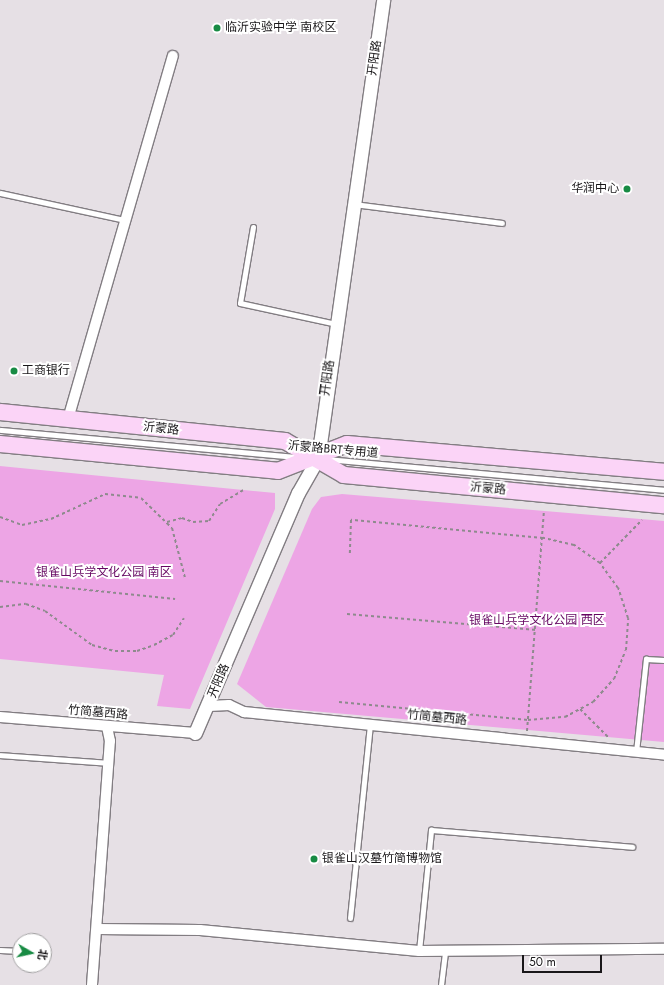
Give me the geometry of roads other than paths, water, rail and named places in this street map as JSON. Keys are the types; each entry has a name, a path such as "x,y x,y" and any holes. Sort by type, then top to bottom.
{"main road":[{"name":"沂蒙路","path":"0,412 285,441 318,458 344,475 664,505"},
{"path":"0,444 278,471 318,458 348,444 664,472"}],"street":[{"name":"开阳路","path":"195,733 208,706 298,493 318,458 383,0"},
{"path":"68,420 172,56"},
{"name":"竹简墓西路","path":"208,706 228,705 244,712 664,755"},
{"name":"竹简墓西路","path":"0,717 107,727 195,733"},
{"path":"92,985 108,763 107,727"},
{"path":"97,930 200,930 419,952 445,949 664,949"}],"lane":[{"path":"0,193 125,220"},
{"path":"353,204 502,223"},
{"path":"253,227 240,303 336,324"},
{"name":"沂蒙路BRT专用道","path":"0,430 664,490"},
{"path":"636,752 646,659 664,660"},
{"path":"350,918 370,724"},
{"path":"0,755 108,763"},
{"path":"419,952 431,830 632,847"},
{"path":"441,985 445,949"},
{"path":"0,950 12,951"}],"place":[{"name":"临沂实验中学 南校区","path":"217,28"},
{"name":"华润中心","path":"627,189"},
{"name":"工商银行","path":"14,371"},
{"name":"银雀山汉墓竹简博物馆","path":"314,859"}],"park label":[{"name":"银雀山兵学文化公园 南区","path":"104,573"},
{"name":"银雀山兵学文化公园 西区","path":"537,621"}]}
